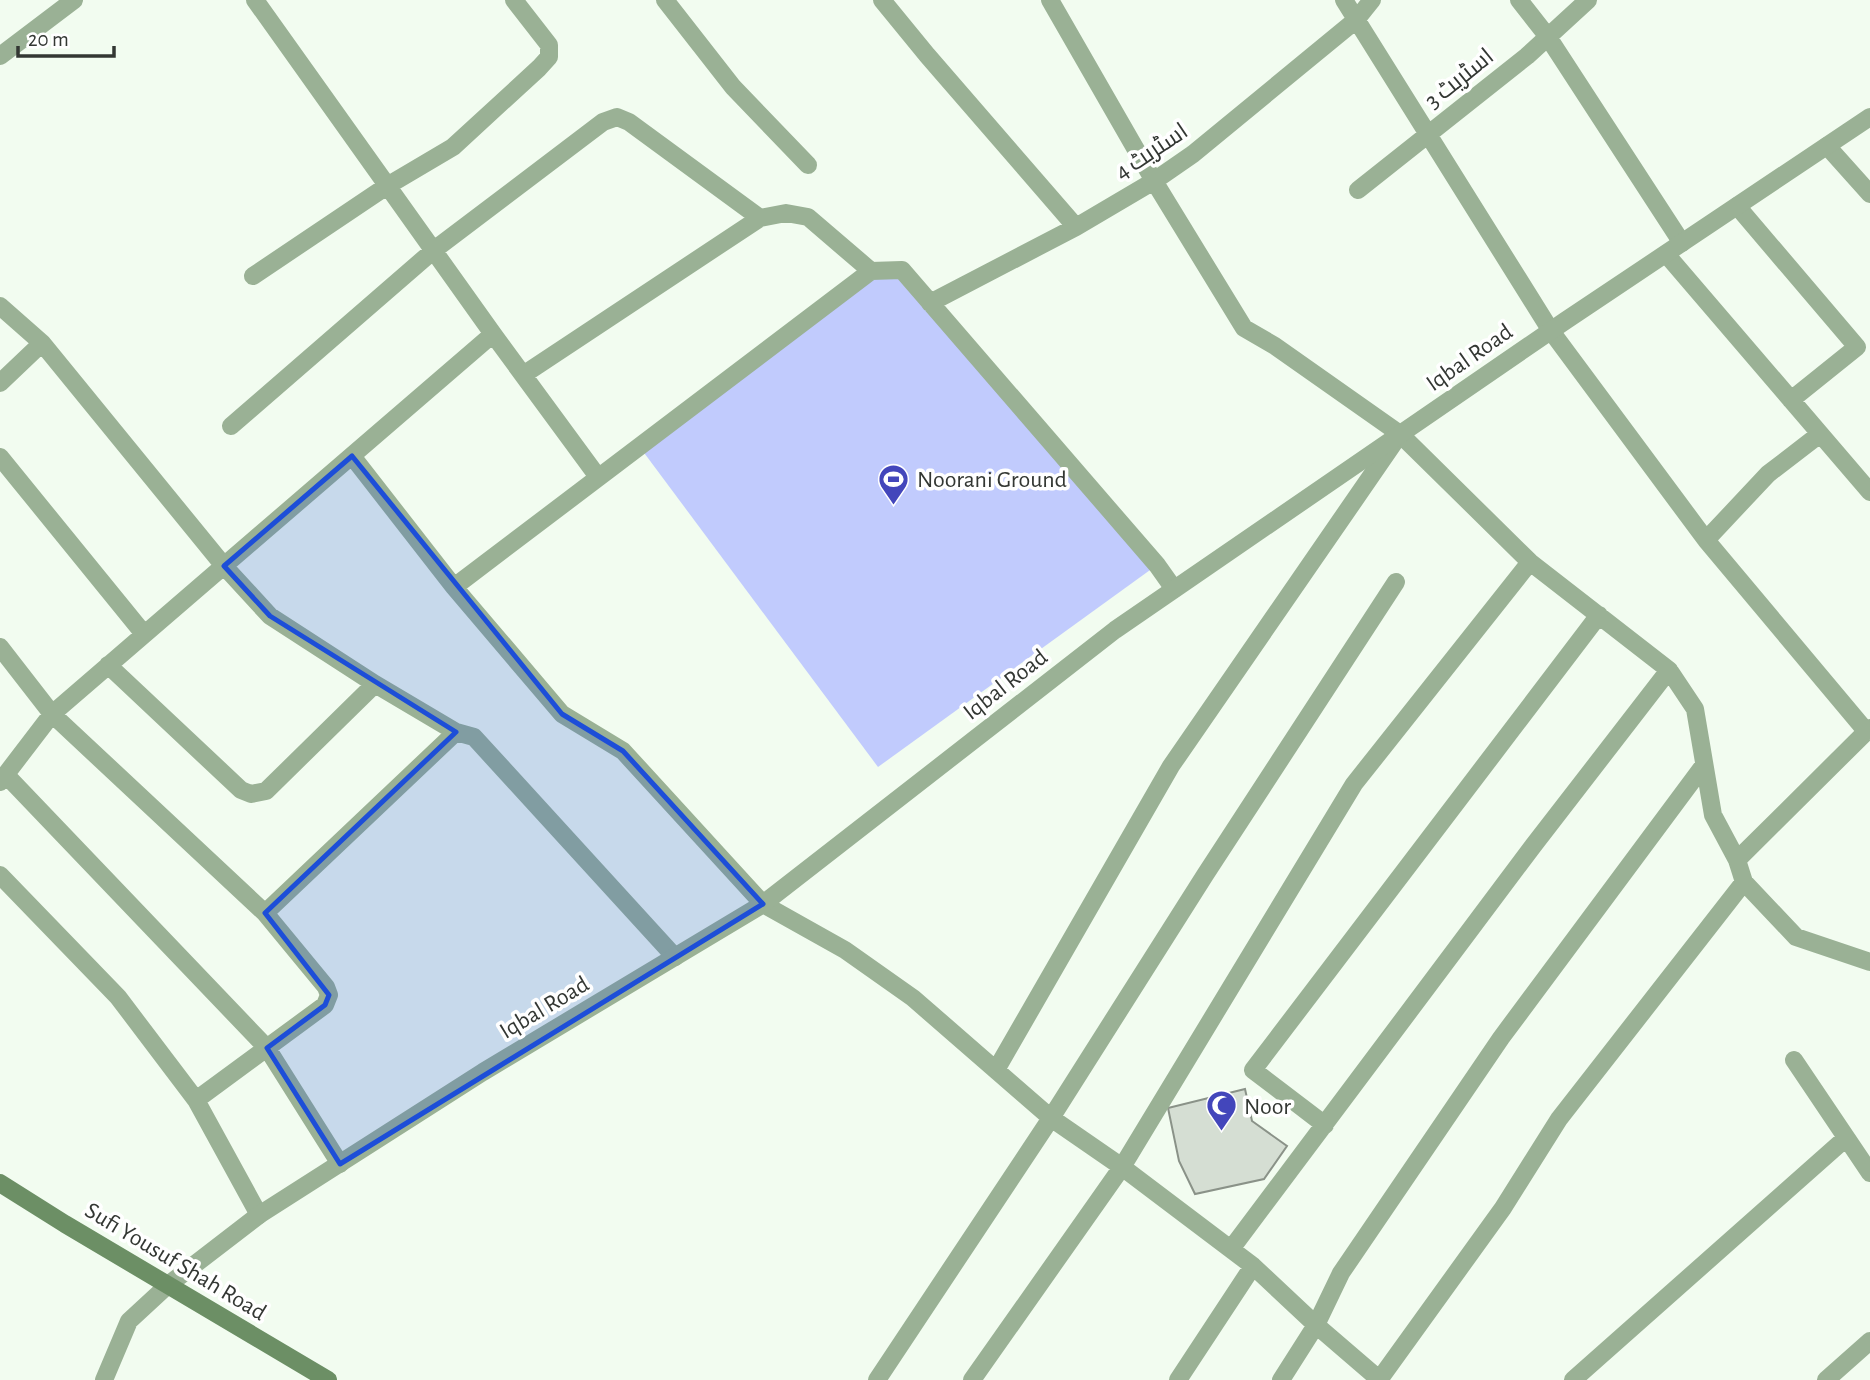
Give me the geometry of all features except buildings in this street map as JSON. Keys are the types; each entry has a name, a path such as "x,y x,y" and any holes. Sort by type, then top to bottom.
{"main road":[{"name":"Sufi Yousuf Shah Road","path":"0,1183 328,1380"}],"street":[{"path":"0,56 74,0"},
{"path":"255,0 598,477"},
{"path":"253,276 387,186 453,147 549,57 549,45 514,0"},
{"path":"665,0 733,87 808,165"},
{"path":"882,0 1076,227"},
{"path":"1049,0 1154,181 1244,328 1275,346 1400,434 1530,562 1669,670 1695,709 1713,814 1737,860 1744,882 1796,937 1870,962"},
{"path":"1344,0 1551,331 1706,540 1868,730 1737,860"},
{"name":"اسٹریٹ 4","path":"930,303 1076,227 1194,154 1356,20 1372,0"},
{"path":"1519,0 1548,37 1682,243"},
{"name":"اسٹریٹ 3","path":"1358,190 1527,56 1588,0"},
{"path":"231,426 433,250 603,122 617,117 629,122 760,218"},
{"name":"Iqbal Road","path":"104,1380 129,1321 168,1285 259,1215 483,1072 764,904 1115,630 1551,331 1870,117"},
{"path":"1827,146 1870,194"},
{"path":"1737,206 1857,346 1791,400"},
{"path":"523,375 760,218 786,213 808,217 871,271"},
{"path":"1666,254 1870,492"},
{"path":"454,587 871,271 902,270 1148,555 1174,589"},
{"path":"0,306 41,343 224,566 270,616 375,684 456,732 474,737 675,957"},
{"path":"340,1164 267,1048 3,778 52,714 493,334"},
{"path":"0,383 41,343"},
{"path":"996,1070 1171,766 1400,434"},
{"path":"1706,540 1768,474 1820,434"},
{"path":"352,456 454,587 562,714 623,751 764,904 845,950 913,998 1051,1118 1122,1167 1253,1266 1380,1380 1503,1208 1559,1119 1744,882"},
{"path":"0,457 144,634"},
{"path":"972,1380 1122,1167 1354,784 1530,562"},
{"path":"877,1380 1051,1118 1205,874 1396,582"},
{"path":"1325,1125 1253,1070 1599,615"},
{"path":"0,647 52,714 265,914 326,986 329,995 325,1005 196,1100"},
{"path":"108,665 241,790 251,794 266,791 375,684"},
{"path":"1231,1250 1533,846 1669,670"},
{"path":"265,914 456,732"},
{"path":"1281,1380 1316,1325 1341,1273 1501,1038 1704,765"},
{"path":"0,875 118,997 196,1100 259,1215"},
{"path":"1794,1060 1870,1173"},
{"path":"1573,1380 1846,1138"},
{"path":"1178,1380 1253,1266"},
{"path":"1826,1380 1870,1341"}],"highlighted area":[{"path":"352,456 562,714 623,751 763,904 340,1164 267,1048 325,1005 329,995 265,913 456,732 270,616 224,566"}],"shaded area":[{"name":"Noorani Ground","path":"902,270 1157,565 878,767 639,446 871,271"}],"place":[{"name":"Noorani Ground","path":"894,506"},
{"name":"Noor","path":"1221,1133"}]}
